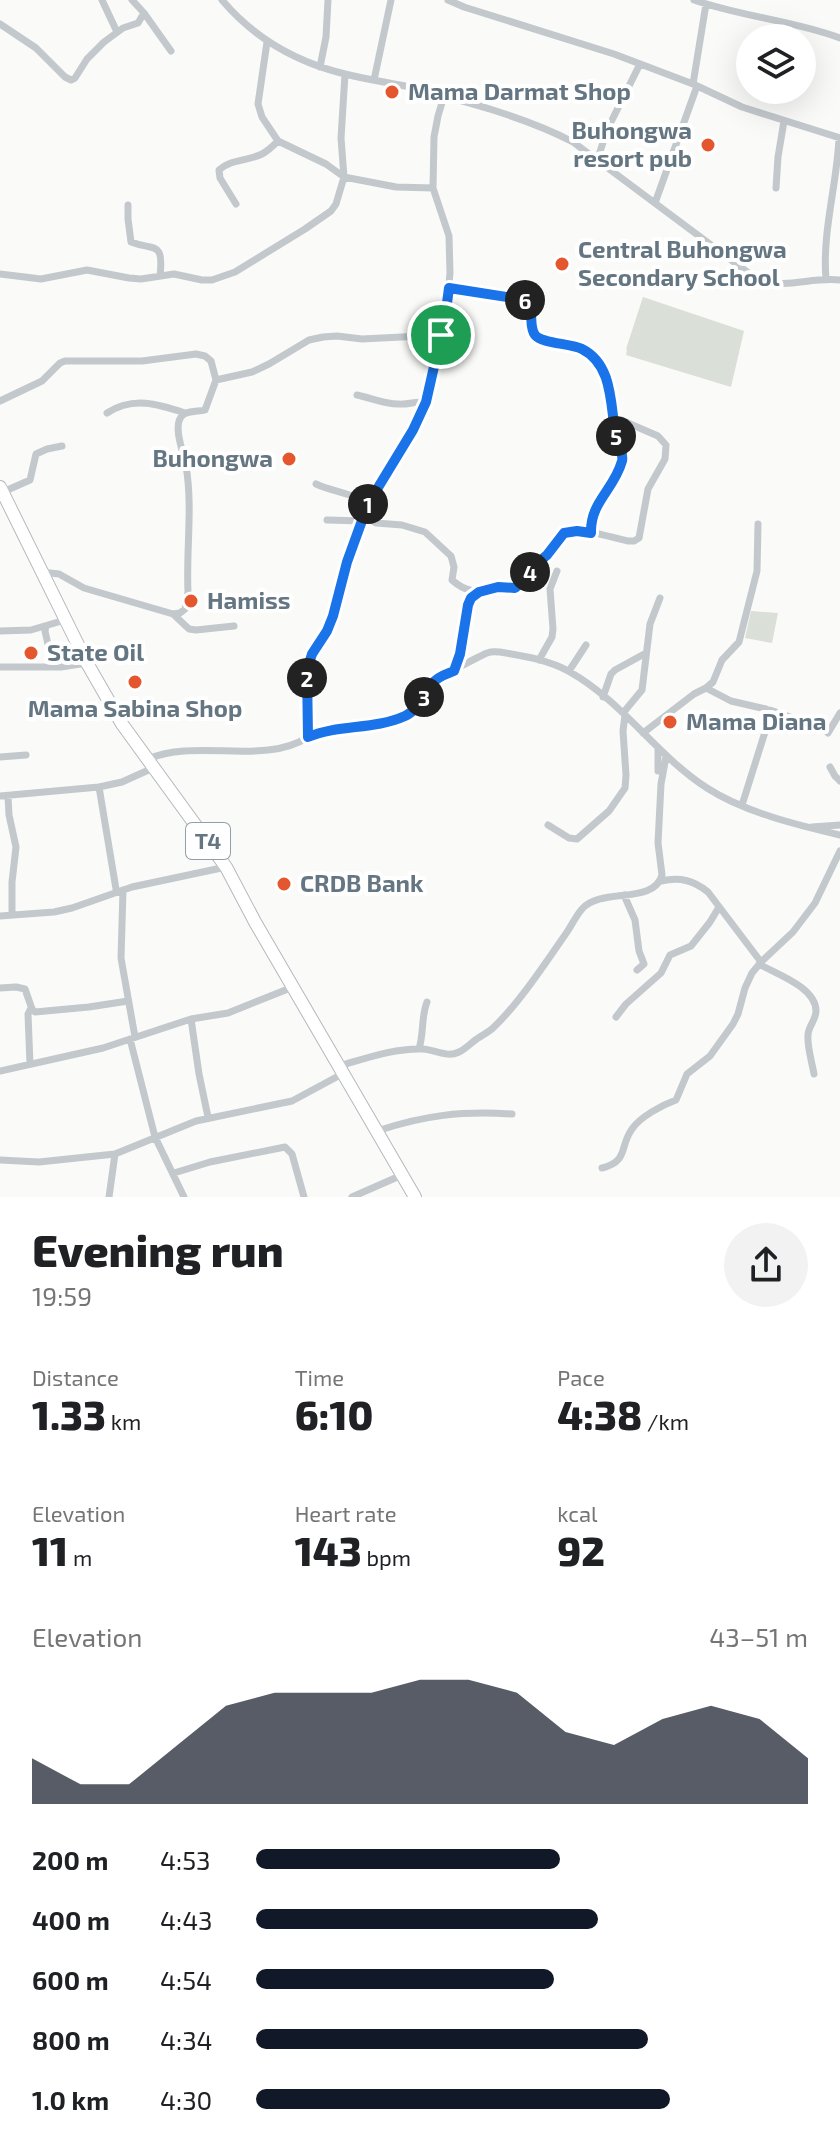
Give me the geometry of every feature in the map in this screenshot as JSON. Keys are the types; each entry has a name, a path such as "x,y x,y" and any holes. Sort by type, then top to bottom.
{"highway":[{"name":"T4","path":"1,490 87,663 122,724 226,867 415,1197"}],"street":[{"path":"102,0 117,32"},
{"path":"132,0 171,51"},
{"path":"222,0 237,18 267,42 320,67 444,96 557,133 758,280 792,284 840,280"},
{"path":"320,67 326,37 328,0"},
{"path":"374,80 391,0"},
{"path":"448,0 614,54 742,107 839,138 826,236 826,279"},
{"path":"694,0 725,11 798,24 840,38"},
{"path":"655,203 695,85 706,4"},
{"path":"0,24 36,48 71,80 94,52 117,32 138,23 144,13"},
{"path":"267,42 258,104 262,117 278,141 326,164 344,177 396,187 433,188"},
{"path":"597,161 607,130 640,64"},
{"path":"0,274 41,279 87,270 141,279 174,274 212,280 235,272 305,229 336,204 344,177 341,138 345,74"},
{"path":"308,737 307,670 312,654 333,616 347,562 368,504 413,430 426,402 441,335 451,256 449,236 433,188 434,137 444,96"},
{"path":"776,188 784,121"},
{"path":"236,204 220,178 221,167 261,154 278,141"},
{"path":"128,205 131,242 157,249 161,260 160,276"},
{"path":"449,288 526,300 531,309 535,336 579,347 598,362 607,380 622,457 613,483 592,515 591,533"},
{"path":"216,380 252,372 309,340 323,337 362,339 441,335"},
{"path":"0,401 42,381 65,361 142,361 196,354 211,361 216,380 207,408 202,412 185,413 146,402 117,406 107,413"},
{"path":"357,395 392,404 426,402"},
{"path":"41,572 59,574 84,588 173,614 185,609 188,592 189,486 179,427 180,418 185,413"},
{"path":"454,671 468,605 479,592 498,587 515,588 564,533 577,531 628,541 639,538 648,489 665,459 666,445 658,436 614,417"},
{"path":"1,490 30,480 36,454 62,446"},
{"path":"316,484 359,497 368,504"},
{"path":"327,520 364,518 425,532 451,556 454,567 452,580 466,590 479,592"},
{"path":"643,733 713,682 722,660 739,642 757,571 758,524"},
{"path":"539,660 552,637 550,589 557,571"},
{"path":"548,825 569,838 577,839 601,819 617,800 626,782 624,714 642,690 651,617 660,598"},
{"path":"173,614 189,629 234,626"},
{"path":"0,631 31,630 65,620"},
{"path":"46,626 52,662"},
{"path":"569,671 586,645"},
{"path":"12,915 16,847 4,796 122,782 150,764 158,755 187,751 277,750 321,732 367,727 406,716 417,707 436,679 491,652 539,660 569,671 624,714 666,757 704,786 742,805 840,835"},
{"path":"603,697 615,670 646,653"},
{"path":"0,667 61,667 87,663"},
{"path":"706,688 731,701 796,719"},
{"path":"742,805 771,716 770,710"},
{"path":"828,733 840,713"},
{"path":"658,749 658,771"},
{"path":"0,757 26,755"},
{"path":"661,881 659,803 666,757"},
{"path":"830,767 840,781"},
{"path":"99,787 120,889 121,958 133,1038 155,1137 184,1197"},
{"path":"810,828 840,825"},
{"path":"602,1168 615,1164 631,1130 661,1105 676,1100 687,1074 710,1056 738,1014 745,988 760,963 793,932 815,903 840,851"},
{"path":"0,916 54,912 120,889 226,867"},
{"path":"0,1160 57,1161 115,1154 208,1117 292,1101 342,1070 388,1052 419,1049 454,1054 462,1051 492,1029 525,990 584,907 606,898 641,893 661,881 679,878 694,882 708,892 760,963 809,995 815,1004 815,1018 808,1035 814,1074"},
{"path":"624,895 635,920 644,964 637,970"},
{"path":"616,1017 661,973 670,955 691,946 719,907"},
{"path":"0,1071 103,1048 191,1019 228,1013 294,986"},
{"path":"0,988 25,989 35,1012 128,1001"},
{"path":"419,1049 427,1002"},
{"path":"30,1064 28,1014 30,1007 32,1009"},
{"path":"191,1019 208,1117"},
{"path":"377,1131 437,1115 512,1114"},
{"path":"174,1173 210,1162 285,1147 292,1154 304,1197"},
{"path":"109,1197 115,1154"},
{"path":"352,1197 402,1175"}],"shaded area":[{"path":"643,297 744,331 731,387 626,355"},
{"path":"751,611 778,613 772,643 745,638"}],"place":[{"name":"Mama Darmat Shop","path":"392,92"},
{"name":"Buhongwa resort pub","path":"708,145"},
{"name":"Central Buhongwa Secondary School","path":"562,264"},
{"name":"Buhongwa","path":"289,459"},
{"name":"Hamiss","path":"191,601"},
{"name":"State Oil","path":"31,653"},
{"name":"Mama Sabina Shop","path":"135,682"},
{"name":"Mama Diana","path":"670,722"},
{"name":"CRDB Bank","path":"284,884"}],"route":[{"path":"449,288 526,300 531,309 535,336 579,347 598,362 605,373 621,462 613,483 592,515 591,533 564,533 515,588 498,587 479,592 471,598 454,671 436,679 413,712 367,727 343,728 308,737 307,670 312,654 333,616 347,562 368,504 421,414 431,385 441,335 449,288"}]}
